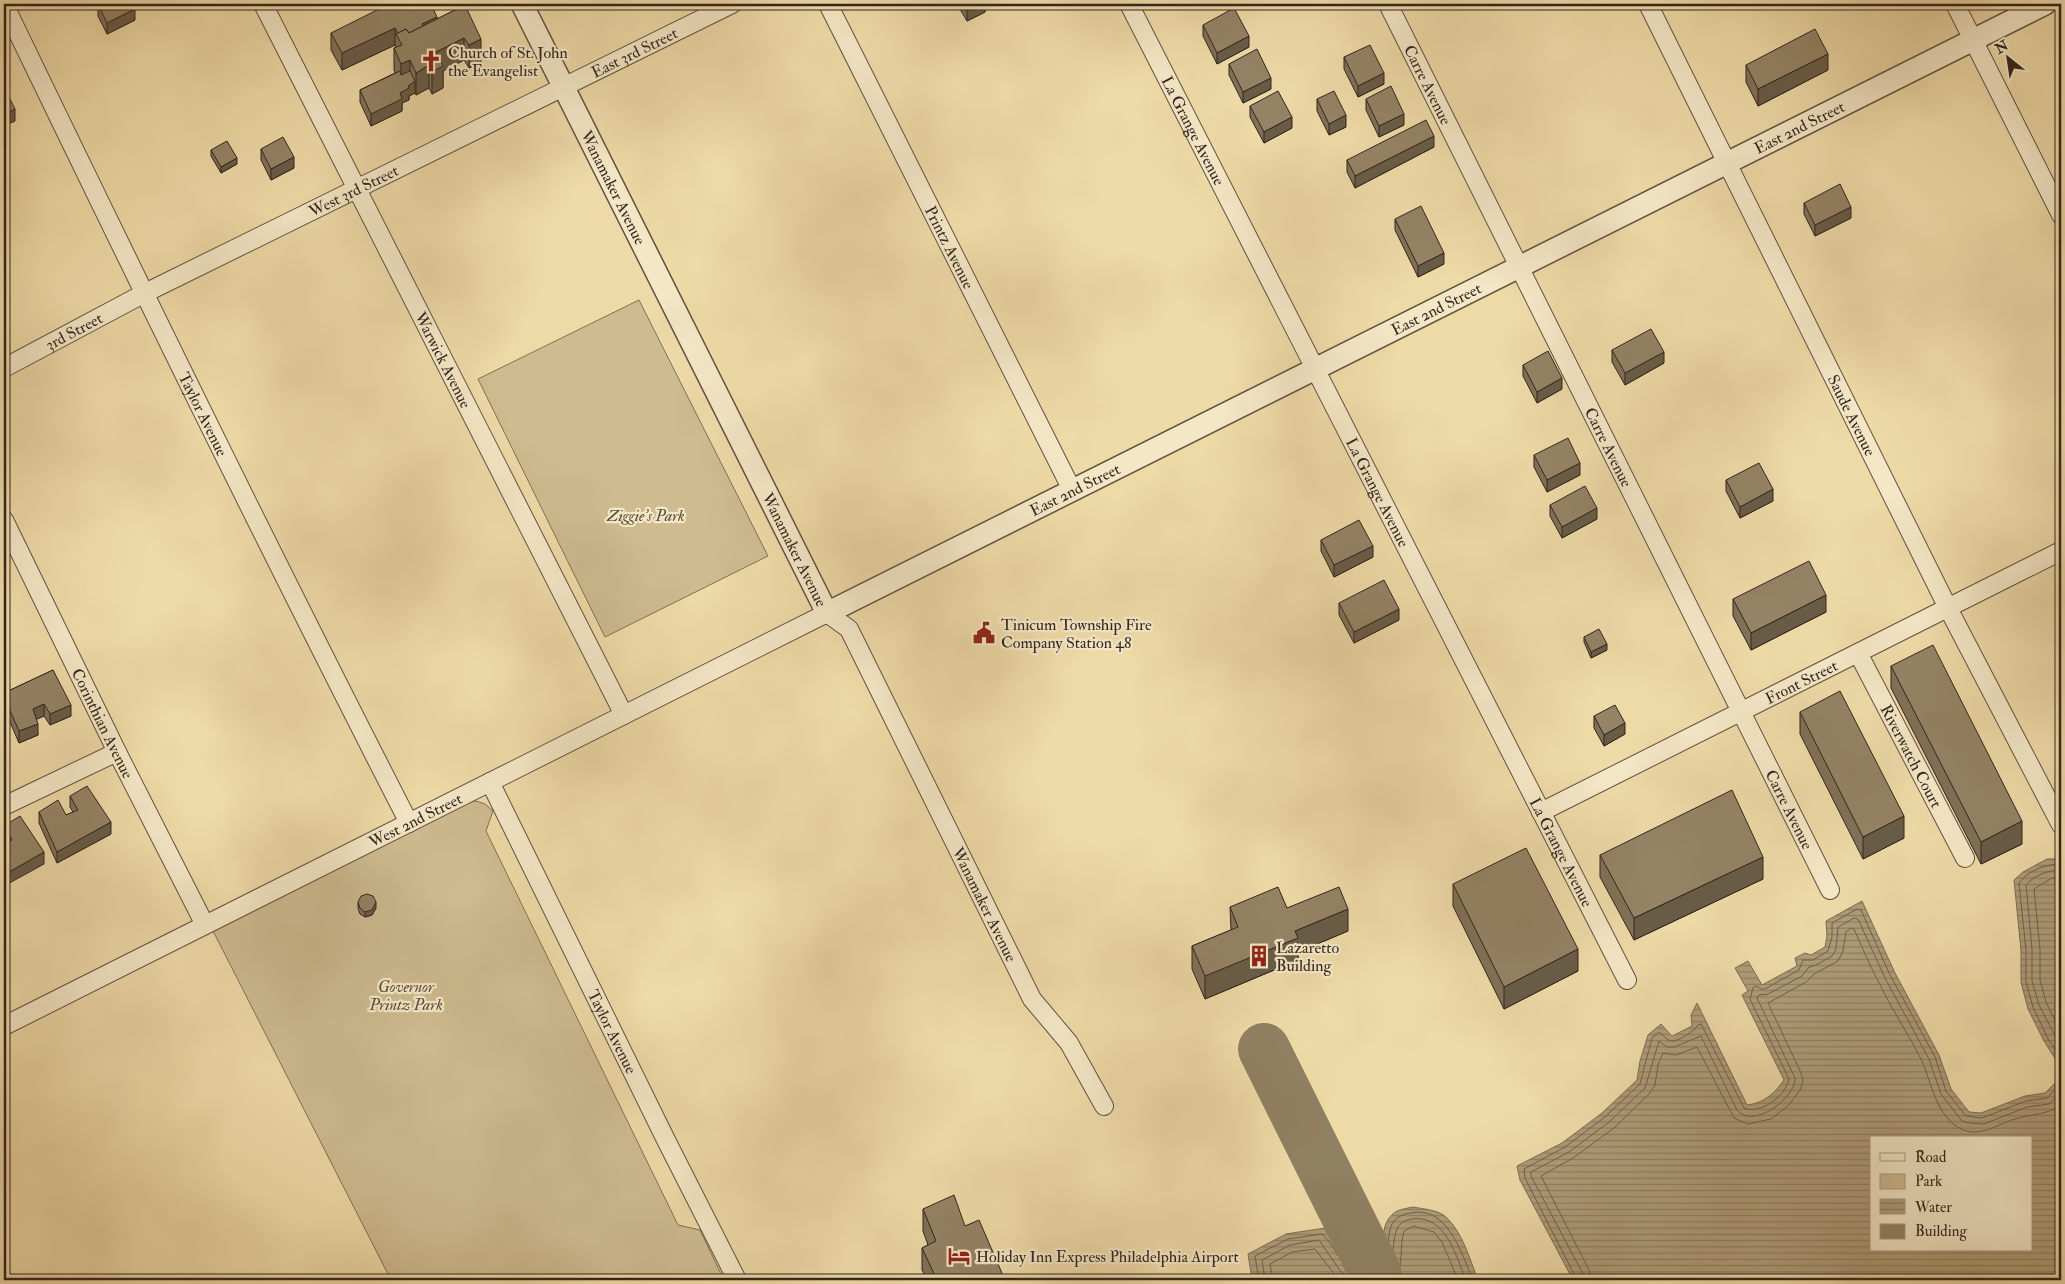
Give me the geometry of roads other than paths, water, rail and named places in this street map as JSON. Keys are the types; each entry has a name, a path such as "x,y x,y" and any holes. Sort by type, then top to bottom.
{"street":[{"name":"Taylor Avenue","path":"4,4 143,294 409,823"},
{"name":"Warwick Avenue","path":"263,4 624,715"},
{"name":"Wanamaker Avenue","path":"522,4 827,613 849,629 1032,999 1069,1043 1104,1106"},
{"name":"East 3rd Street","path":"564,88 732,4"},
{"name":"Printz Avenue","path":"828,4 1072,490"},
{"name":"La Grange Avenue","path":"1129,4 1627,980"},
{"name":"Carre Avenue","path":"1388,4 1830,890"},
{"name":"Saude Avenue","path":"1648,4 1948,608 2061,825"},
{"path":"1955,4 2061,215"},
{"name":"East 2nd Street","path":"827,613 2045,4"},
{"name":"West 3rd Street","path":"143,294 564,88"},
{"name":"3rd Street","path":"4,368 143,294"},
{"name":"Corinthian Avenue","path":"4,520 117,752 205,925"},
{"name":"Front Street","path":"1541,812 2061,551"},
{"name":"West 2nd Street","path":"4,1026 827,613"},
{"name":"Riverwatch Court","path":"1858,654 1965,858"},
{"path":"4,806 117,752"},
{"name":"Taylor Avenue","path":"490,782 737,1280"}],"water":[{"path":"2047,859 2061,859 2061,1280 1573,1280 1520,1180 1517,1166 1562,1143 1602,1113 1637,1080 1640,1061 1648,1035 1661,1024 1672,1036 1692,1026 1691,1015 1697,1003 1747,1105 1768,1097 1784,1080 1742,995 1748,991 1735,968 1748,961 1762,985 1797,966 1795,958 1805,953 1811,955 1825,947 1827,936 1826,921 1862,901 1895,973 1939,1055 1951,1089 1969,1112 1981,1113 2025,1096 2045,1093 2060,1078 2058,1063 2044,1041 2028,1009 2021,982 2021,950 2014,880 2023,872"},
{"path":"1413,1207 1439,1213 1452,1223 1465,1247 1478,1280 1255,1280 1251,1273 1248,1254 1286,1234 1325,1228 1351,1265 1366,1273 1376,1274 1382,1259 1386,1224 1397,1211"}],"place":[{"name":"Church of St. John the Evangelist","path":"431,61"},
{"name":"Tinicum Township Fire Company Station 48","path":"984,633"},
{"name":"Lazaretto Building","path":"1259,956"},
{"name":"Holiday Inn Express Philadelphia Airport","path":"959,1256"}],"park label":[{"name":"Ziggie's Park","path":"646,515"},
{"name":"Governor Printz Park","path":"406,995"}]}
